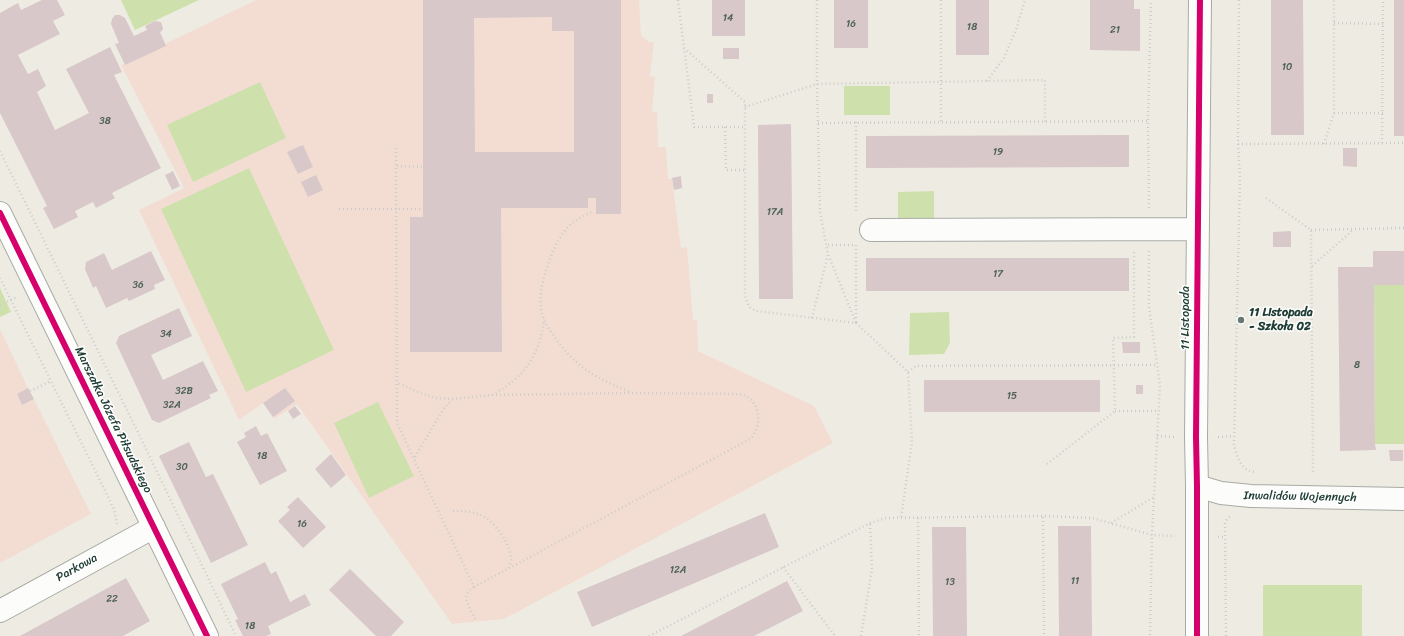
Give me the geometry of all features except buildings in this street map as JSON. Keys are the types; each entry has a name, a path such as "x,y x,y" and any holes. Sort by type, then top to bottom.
{"street":[{"name":"11 Listopada","path":"1197,636 1196,437 1200,0"},
{"name":"Marszałka Józefa Piłsudskiego","path":"0,213 207,636"},
{"path":"871,230 1142,237 1198,229"},
{"name":"Inwalidów Wojennych","path":"1197,486 1221,493 1251,496 1404,499"},
{"name":"Parkowa","path":"0,611 154,527"}],"path":[{"path":"678,0 694,127 744,127"},
{"path":"817,0 820,212 828,254 856,323 908,372 912,442 901,518"},
{"path":"941,0 941,122"},
{"path":"986,81 1004,58 1016,30 1025,0"},
{"path":"1115,411 1113,338 1134,337 1142,237 1148,122 1151,0"},
{"path":"1239,0 1238,144 1240,185 1234,444 1237,458 1242,464 1251,472 1259,472"},
{"path":"1324,144 1334,113 1334,0"},
{"path":"1382,143 1383,0"},
{"path":"1334,23 1383,24"},
{"path":"684,48 744,102 745,296 749,307 756,311 856,323"},
{"path":"744,107 817,84 1045,80 1045,122"},
{"path":"1334,113 1383,113"},
{"path":"818,123 1148,122"},
{"path":"725,127 726,170 745,170"},
{"path":"1238,144 1404,143"},
{"path":"396,148 397,423 474,587"},
{"path":"0,151 144,444 236,636"},
{"path":"397,166 423,167"},
{"path":"1266,198 1311,230 1404,228"},
{"path":"339,209 423,209"},
{"path":"591,212 574,221 562,235 552,252 544,275 541,306 548,327 564,350 576,362 598,378 632,393"},
{"path":"1312,266 1354,229"},
{"path":"1311,230 1313,474 1320,474"},
{"path":"1142,237 1149,307 1160,386 1152,535 1150,636"},
{"path":"812,318 828,254"},
{"path":"0,278 114,509 116,522 126,541"},
{"path":"492,395 507,387 523,371 539,346 544,318"},
{"path":"908,372 916,366 1157,365"},
{"path":"30,391 51,381"},
{"path":"398,383 431,396 452,399 492,395 632,393 744,395 750,397 758,412 756,434 750,439 469,589 466,596 467,604 476,621"},
{"path":"414,458 444,408 452,399"},
{"path":"1047,464 1115,411 1158,411"},
{"path":"1110,524 1154,497"},
{"path":"453,511 480,514 498,529 506,542 511,558 509,568"},
{"path":"1226,636 1225,523 1231,515 1236,514"},
{"path":"649,636 870,523 886,518 1043,516 1092,518 1152,535"},
{"path":"1043,516 1044,636"},
{"path":"918,518 919,636"},
{"path":"861,636 872,569 870,523"},
{"path":"783,567 835,636"}],"shaded area":[{"path":"256,0 639,0 641,35 649,42 654,42 650,76 655,77 652,112 657,112 658,147 666,147 668,179 672,179 681,248 687,247 693,320 697,320 698,351 814,406 833,443 504,619 452,624 297,404 274,419 263,403 239,420 139,210 184,188 121,65"},
{"path":"0,329 28,388 17,394 22,405 34,399 91,514 0,563"}],"green space":[{"path":"121,0 199,0 135,30"},
{"path":"260,82 286,138 193,182 167,125"},
{"path":"844,86 890,86 890,115 844,115"},
{"path":"249,168 334,350 246,392 161,209"},
{"path":"934,191 934,225 898,225 898,192"},
{"path":"1374,285 1404,285 1404,444 1375,444"},
{"path":"0,288 11,312 0,317"},
{"path":"949,312 950,343 944,354 909,355 910,313"},
{"path":"378,402 414,476 369,498 334,423"},
{"path":"1263,585 1362,585 1362,636 1263,636"}],"cycle path":[{"path":"1197,636 1196,437 1200,0"},
{"path":"0,213 207,636"}],"place":[{"name":"11 Listopada - Szkoła 02","path":"1241,320"}]}
